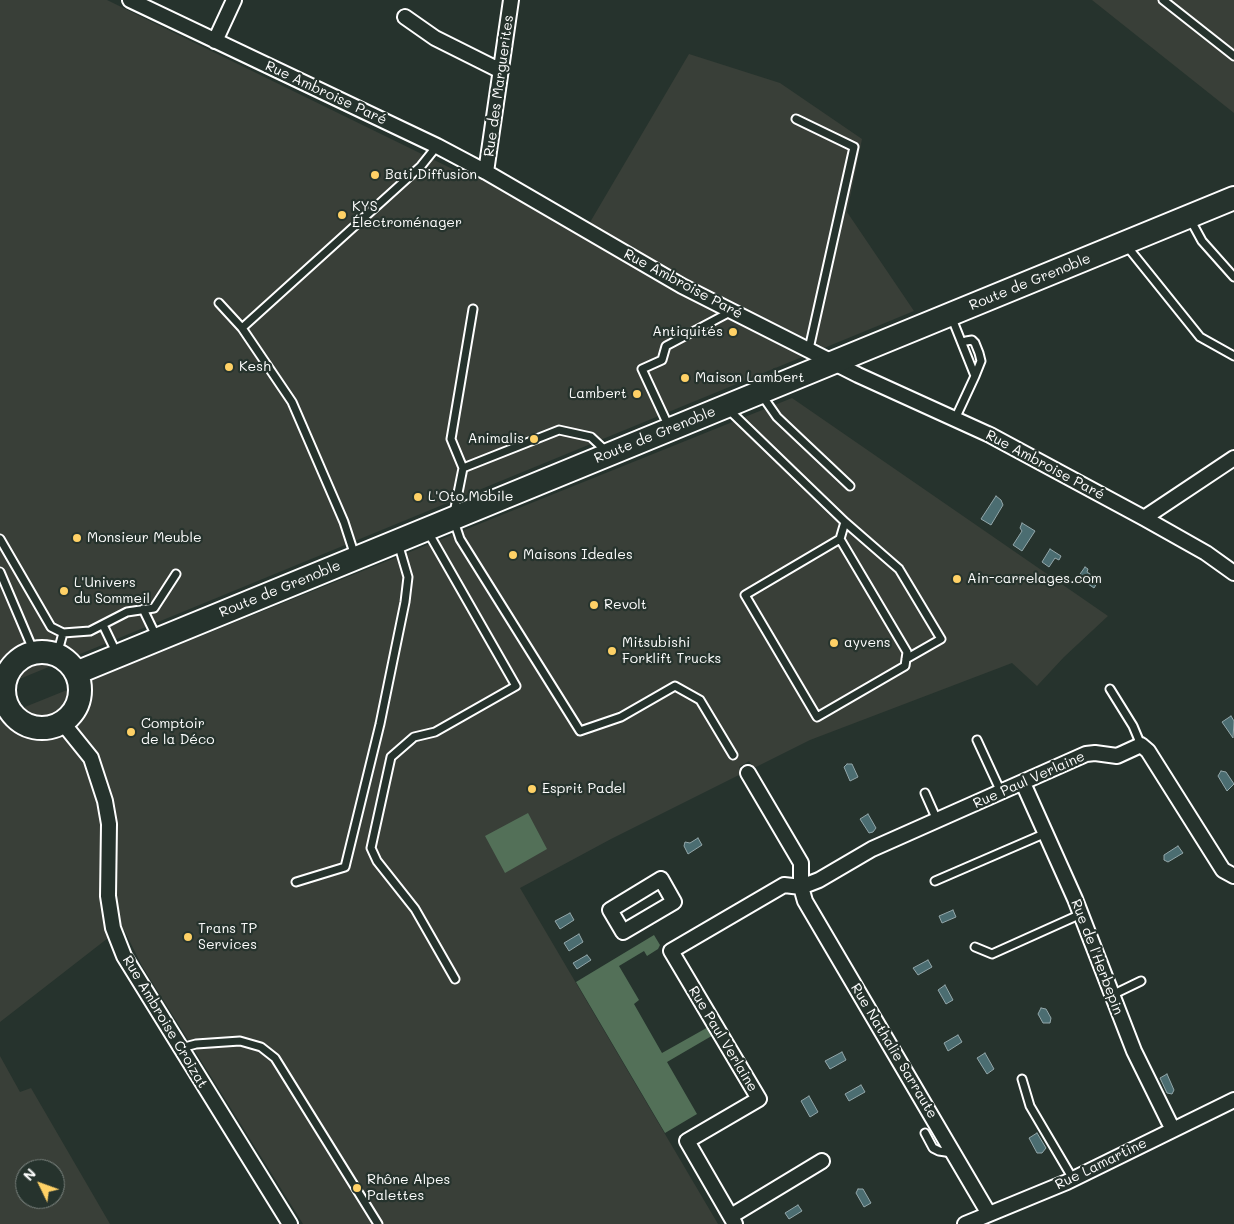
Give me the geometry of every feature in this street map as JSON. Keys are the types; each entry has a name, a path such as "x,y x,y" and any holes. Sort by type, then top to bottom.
{"main road":[{"name":"Route de Grenoble","path":"76,673 1234,198"},
{"path":"34,652 46,652 57,655 68,662 76,673 79,695 70,714 62,722 49,727 36,727 7,717 8,707 2,682 17,661 34,652"}],"street":[{"name":"Rue Ambroise Paré","path":"130,0 437,146 486,172 682,286 834,362 955,419 1144,518 1206,553 1234,573"},
{"path":"215,41 234,0"},
{"name":"Rue des Marguerites","path":"486,172 511,0"},
{"path":"405,17 435,38 502,71"},
{"path":"1144,518 1234,458"},
{"name":"Rue Ambroise Croizat","path":"62,722 91,758 105,801 110,824 108,896 113,928 124,956 290,1224"},
{"path":"1141,745 1148,752 1223,870 1234,876"},
{"name":"Rue Paul Verlaine","path":"733,1220 687,1141 759,1099 671,952 784,885 801,887 819,880 872,849 1086,754 1095,752 1117,756 1141,745"},
{"path":"748,773 801,863 801,887"},
{"name":"Rue de l'Herbepin","path":"1023,783 1081,914 1134,1051 1173,1130"},
{"name":"Rue Nathalie Sarraute","path":"801,887 804,901 989,1214"},
{"name":"Rue Lamartine","path":"965,1224 1073,1178 1234,1100"},
{"path":"733,1220 822,1162"}],"lane":[{"path":"1163,0 1234,56"},
{"path":"796,119 854,146 809,349"},
{"path":"242,328 421,166 437,146"},
{"path":"1189,216 1202,241 1234,277"},
{"path":"1124,243 1200,337 1234,356"},
{"path":"219,303 242,328 292,402 344,522 356,558"},
{"path":"473,310 451,439 463,468 454,518 460,539 580,731 621,717 675,686 700,700 733,755"},
{"path":"669,429 642,369 662,360 666,346 732,311"},
{"path":"950,314 974,376"},
{"path":"955,419 981,361 975,343 972,340 966,341"},
{"path":"760,392 777,417 850,486"},
{"path":"725,406 845,522 899,569 941,639 906,659"},
{"path":"463,468 559,430 591,437 609,454"},
{"path":"840,539 908,652 905,666 816,717 745,595 840,539 845,522"},
{"path":"426,529 516,686 435,732 414,737 391,757 371,848 377,860 415,909 456,978"},
{"path":"0,539 51,627 62,633 90,632 126,612 154,608 176,574"},
{"path":"296,882 346,867 380,724 405,602 408,577 397,541"},
{"path":"0,572 34,652"},
{"path":"143,609 157,639"},
{"path":"103,624 117,655"},
{"path":"57,655 62,633"},
{"path":"1110,690 1133,726 1141,745"},
{"path":"977,740 1001,792"},
{"path":"925,793 937,820"},
{"path":"935,882 1046,833"},
{"path":"975,947 992,954 1081,914"},
{"path":"1112,995 1141,981"},
{"path":"181,1048 196,1044 240,1042 261,1046 275,1058 378,1224"},
{"path":"1022,1079 1030,1106 1073,1178"},
{"path":"925,1133 933,1148 939,1151 954,1153"}],"shaded area":[{"path":"0,0 107,0 475,180 499,170 589,224 689,54 780,83 862,139 847,212 914,311 0,687"},
{"path":"1092,0 1234,0 1234,113"},
{"path":"792,398 1108,616 1064,657 1037,686 1012,663 810,740 754,768 749,761 739,767 743,773 611,839 520,888 718,1224 303,1224 142,966 124,930 108,938 0,1022 0,717"},
{"path":"0,1056 20,1092 31,1088 110,1224 0,1224"}],"green space":[{"path":"528,813 547,849 505,873 485,836"},
{"path":"654,935 660,945 658,949 647,956 644,951 619,966 639,1000 634,1004 662,1053 710,1026 715,1034 667,1062 697,1114 665,1133 576,982"}],"water":[{"path":"996,496 1003,505 991,525 981,519"},
{"path":"1022,523 1035,531 1022,551 1013,545 1022,531 1020,528"},
{"path":"1050,549 1061,556 1059,560 1055,558 1049,567 1042,562"},
{"path":"1085,567 1088,569 1087,572 1099,580 1094,588 1078,577"},
{"path":"1231,716 1234,721 1233,738 1222,722"},
{"path":"847,764 852,764 858,777 850,781 844,767"},
{"path":"1221,771 1226,772 1234,784 1227,791 1218,776"},
{"path":"868,814 876,828 873,832 869,833 860,819"},
{"path":"698,838 702,845 688,854 684,846 685,842 690,843"},
{"path":"1178,846 1183,853 1168,862 1164,860 1164,855"},
{"path":"953,910 956,917 942,923 939,916"},
{"path":"570,913 574,920 560,929 555,921"},
{"path":"579,934 583,942 569,951 564,943"},
{"path":"587,955 591,960 577,969 573,963"},
{"path":"928,960 932,967 918,975 913,968"},
{"path":"945,985 953,1000 946,1004 938,990"},
{"path":"1041,1008 1046,1009 1051,1018 1050,1023 1043,1023 1038,1014"},
{"path":"958,1035 962,1042 948,1051 944,1043"},
{"path":"842,1052 846,1060 830,1069 825,1061"},
{"path":"985,1053 994,1069 987,1074 977,1058"},
{"path":"1167,1074 1174,1090 1172,1094 1167,1093 1160,1078"},
{"path":"861,1085 865,1092 849,1101 845,1094"},
{"path":"809,1096 818,1112 810,1117 801,1101"},
{"path":"1037,1133 1046,1148 1042,1153 1037,1153 1029,1138"},
{"path":"858,1189 863,1189 871,1203 864,1207 856,1193"},
{"path":"798,1205 802,1211 789,1219 785,1213"}],"place":[{"name":"Bati Diffusion","path":"375,175"},
{"name":"KYS Électroménager","path":"342,215"},
{"name":"Antiquités","path":"733,332"},
{"name":"Kesh","path":"229,367"},
{"name":"Maison Lambert","path":"685,378"},
{"name":"Lambert","path":"637,394"},
{"name":"Animalis","path":"534,439"},
{"name":"L'Oto Mobile","path":"418,497"},
{"name":"Monsieur Meuble","path":"77,538"},
{"name":"Maisons Ideales","path":"513,555"},
{"name":"Ain-carrelages.com","path":"957,579"},
{"name":"L'Univers du Sommeil","path":"64,591"},
{"name":"Revolt","path":"594,605"},
{"name":"ayvens","path":"834,643"},
{"name":"Mitsubishi Forklift Trucks","path":"612,651"},
{"name":"Comptoir de la Déco","path":"131,732"},
{"name":"Esprit Padel","path":"532,789"},
{"name":"Trans TP Services","path":"188,937"},
{"name":"Rhône Alpes Palettes","path":"357,1188"}]}
